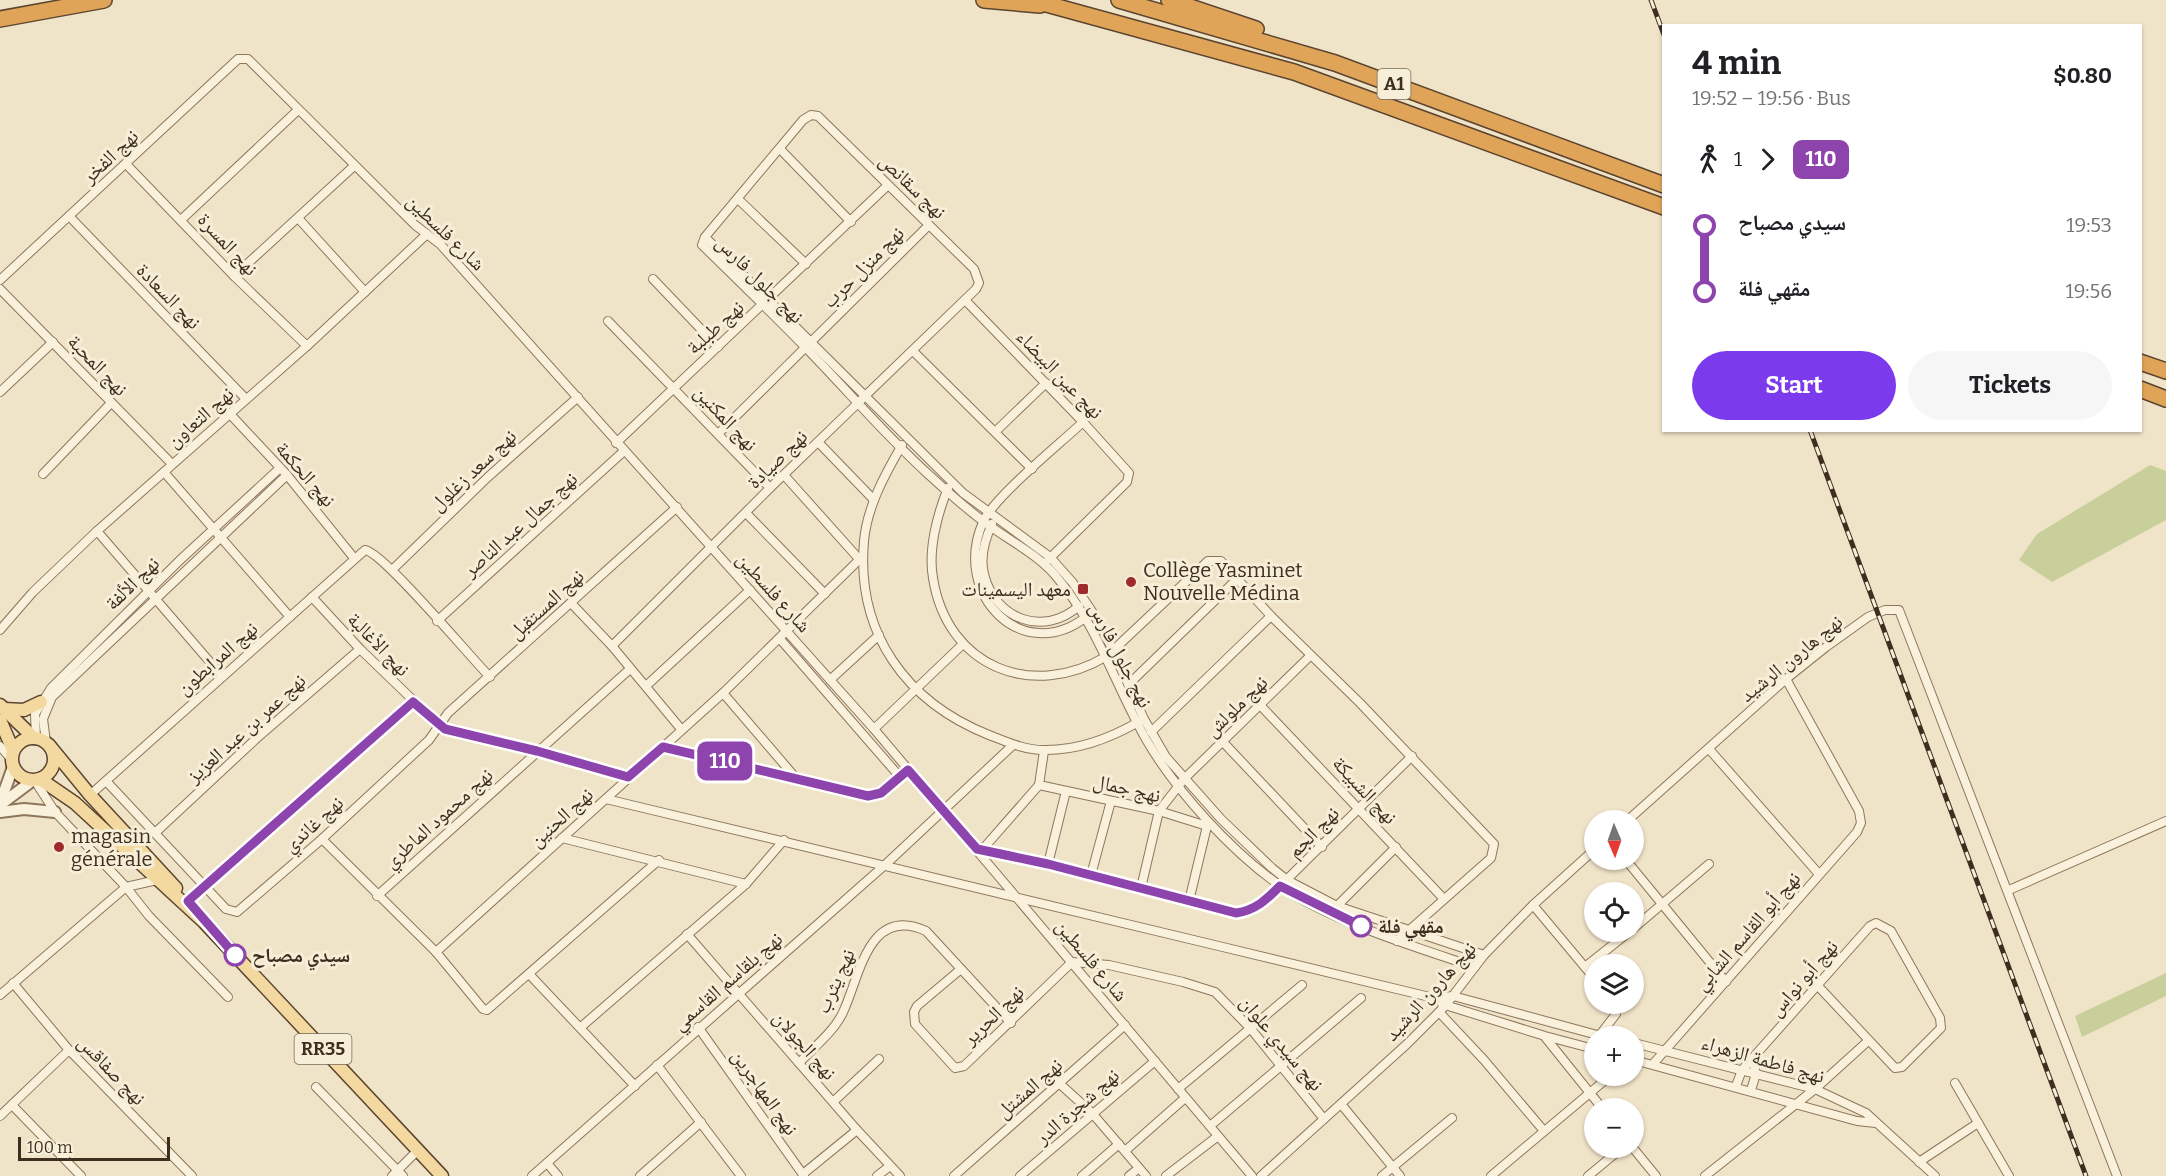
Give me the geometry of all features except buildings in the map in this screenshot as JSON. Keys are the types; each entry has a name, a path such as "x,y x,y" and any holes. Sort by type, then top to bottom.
{"highway":[{"path":"0,19 104,0"},
{"path":"984,0 1060,6"},
{"name":"A1","path":"1032,0 1294,72 1662,206"},
{"name":"A1","path":"1119,0 1335,63 1662,182"},
{"path":"1169,0 1318,51 1662,182"},
{"path":"0,24 22,15"},
{"path":"2142,363 2166,371"},
{"path":"2142,390 2166,399"}],"main road":[{"path":"12,759 1,711 24,710 41,702"},
{"name":"RR35","path":"1,711 41,741 188,901 204,922"},
{"path":"12,759 20,742 41,741 54,758 54,765 51,771 36,780"},
{"name":"RR35","path":"12,759 20,777 36,780 75,803 204,922 442,1176"}],"street":[{"name":"شارع فلسطين","path":"243,58 248,59 354,166 440,244 578,397 616,443 677,507 980,850 1017,898 1252,1176"},
{"name":"نهج الفخر","path":"0,280 238,59 243,58"},
{"path":"182,219 298,110"},
{"name":"نهج سقانص","path":"780,149 803,120 811,116 818,116 974,269 979,283"},
{"path":"705,237 780,149 851,222"},
{"name":"نهج المسرة","path":"126,164 182,219 234,276 307,346"},
{"path":"234,276 354,166"},
{"name":"نهج طبلبة","path":"616,443 888,185"},
{"path":"738,199 806,264"},
{"name":"نهج السعادة","path":"69,216 246,399"},
{"path":"298,218 365,292"},
{"name":"نهج منزل حرب","path":"718,434 929,225"},
{"name":"نهج التعاون","path":"0,630 33,592 97,531 307,346 427,234"},
{"name":"نهج جلول فارس","path":"1475,967 1397,941 1342,919 1280,886 1208,823 1178,787 1141,721 1086,617 1048,560 987,524 900,448 858,403 808,344 769,300 705,237 702,245 762,306 808,344 865,396 951,482 1048,560 1090,607 1129,684 1141,721 1184,779 1248,846 1287,880 1337,906 1484,955"},
{"path":"653,279 718,347"},
{"name":"نهج صيادة","path":"612,646 713,548 770,488 914,351 979,283"},
{"name":"نهج المحبة","path":"0,289 172,464"},
{"name":"نهج عين البيضاء","path":"965,300 1129,473 1126,483 1048,560"},
{"name":"نهج المكنين","path":"608,321 770,488"},
{"path":"0,392 53,342"},
{"path":"914,351 1032,469"},
{"path":"996,431 1046,383"},
{"name":"نهج سعد زغلول","path":"392,570 488,477 578,397"},
{"path":"43,474 111,403"},
{"name":"نهج الحكمة","path":"230,414 287,475 354,558"},
{"path":"1083,422 996,505 975,548 974,572 987,604 999,616 1020,627 1041,632 1068,628 1086,617"},
{"path":"906,438 874,500 861,558 868,598 879,635 891,658 914,690 945,713 973,729 1013,745 1044,751 1095,742 1141,721"},
{"path":"818,442 874,500"},
{"name":"نهج جمال عبد الناصر","path":"437,621 624,451"},
{"name":"نهج الألفة","path":"41,741 44,719 52,698 215,530 280,468"},
{"path":"164,472 290,617"},
{"name":"نهج الألفة","path":"41,741 34,723 41,702 51,688 83,654 220,537 287,475"},
{"path":"784,475 861,558"},
{"path":"951,482 936,526 932,576 938,600 949,625 963,644 984,662 1007,671 1032,676 1073,673 1107,656 1212,559 1221,561 1310,656 1412,756 1494,844 1491,858 1397,941"},
{"name":"نهج المستقبل","path":"438,726 677,507"},
{"path":"746,513 825,594"},
{"path":"987,524 984,573 994,598 1004,609 1024,619 1044,623 1064,618 1079,606"},
{"path":"97,531 222,675"},
{"name":"نهج المرابطون","path":"90,795 354,558 368,550 392,570"},
{"name":"نهج الحنين","path":"435,952 723,693 861,558"},
{"path":"392,570 490,677"},
{"path":"1129,684 1237,579"},
{"path":"646,686 750,590"},
{"name":"نهج الأغالبة","path":"312,597 360,649 438,726 628,777"},
{"path":"571,603 612,646 681,729"},
{"name":"نهج هارون الرشيد","path":"1639,810 1786,679 1868,617 1885,610 1900,612 2009,890"},
{"path":"1151,732 1271,616"},
{"path":"830,680 879,635"},
{"path":"780,639 900,777"},
{"path":"874,729 963,644"},
{"name":"نهج عمر بن عبد العزيز","path":"156,832 257,738 360,649"},
{"path":"83,654 90,661"},
{"name":"نهج ملولش","path":"1159,811 1184,779 1310,656"},
{"name":"نهج محمود الماطري","path":"377,896 630,669"},
{"name":"نهج أبو القاسم الشابي","path":"1653,1064 1818,873 1857,832 1861,817 1786,679"},
{"path":"723,693 795,777"},
{"path":"188,901 413,702"},
{"name":"نهج الشبيكة","path":"1260,705 1443,898"},
{"name":"نهج غاندي","path":"205,885 226,909 237,912 322,839 429,740 438,726"},
{"path":"1223,742 1322,847"},
{"name":"نهج بلقاسم القاسمي","path":"532,1176 635,1086 698,1027 886,864 1013,745"},
{"path":"0,746 12,759 0,804"},
{"path":"663,747 868,796 881,793 908,770"},
{"path":"1709,749 1818,873"},
{"path":"980,850 1039,784 1044,751"},
{"name":"نهج الجم","path":"980,850 1048,864 1236,913 1250,911 1261,905 1322,847 1412,756"},
{"path":"0,804 36,780 55,812 126,886 149,916 228,997"},
{"path":"106,781 205,885"},
{"name":"نهج جمال","path":"1039,784 1208,823"},
{"path":"1048,864 1066,791"},
{"path":"606,799 886,864 1017,898 1434,998 1453,996 1584,1032"},
{"path":"1091,875 1111,801"},
{"path":"0,812 24,809 55,812"},
{"path":"1142,888 1159,811"},
{"path":"2117,1176 2009,890 2166,821"},
{"path":"1189,901 1208,823"},
{"path":"562,838 659,860 746,884"},
{"path":"322,839 435,952 483,1009 490,1009 659,860"},
{"path":"581,1027 746,884 784,840"},
{"path":"1337,906 1396,847"},
{"name":"نهج هارون الرشيد","path":"1260,1176 1442,1009 1484,955 1533,904 1584,859"},
{"path":"1644,920 1709,864"},
{"path":"1634,870 1726,982"},
{"path":"0,995 126,886 157,880"},
{"path":"1533,904 1584,966"},
{"name":"نهج أبو نواس","path":"1742,1070 1753,1061 1870,926 1881,923 1891,931 1942,1026 1939,1032 1902,1067 1895,1068 1868,1041"},
{"name":"نهج يثرب","path":"799,1063 844,1011 865,951 879,936 898,926 915,926 926,932 1011,1023"},
{"name":"نهج الجولان","path":"687,934 857,1130 900,1176"},
{"path":"1601,954 1616,942"},
{"name":"نهج الحرير","path":"961,969 917,1006 914,1012 915,1024 955,1068 964,1066 1072,962"},
{"name":"نهج سيدي علوان","path":"1072,962 1092,962 1202,987 1227,1001 1324,1119"},
{"path":"529,974 635,1086"},
{"name":"نهج صفاقس","path":"14,983 69,1050 192,1176"},
{"path":"1178,1089 1302,985"},
{"path":"1705,1176 1815,1089 1868,1041 1818,986"},
{"path":"1210,1126 1360,998"},
{"path":"1434,998 1544,1131"},
{"path":"1442,1009 1584,1044"},
{"name":"نهج المشتل","path":"954,1176 1125,1025"},
{"name":"نهج المهاجرين","path":"698,1027 804,1175"},
{"path":"1545,1036 1594,1098"},
{"name":"نهج فاطمة الزهراء","path":"1644,1045 1815,1089 1859,1108 1935,1176"},
{"path":"0,1116 69,1050"},
{"path":"833,1102 879,1059"},
{"name":"نهج شجرة الدر","path":"1020,1176 1155,1061"},
{"path":"1751,1090 1756,1074 1753,1061"},
{"name":"نهج فاطمة الزهراء","path":"1644,1062 1857,1121 1876,1123"},
{"path":"657,1065 741,1176"},
{"path":"1736,1086 1742,1070"},
{"path":"1955,1083 2009,1176"},
{"path":"1059,1084 1092,1113 1146,1176"},
{"path":"1491,1176 1598,1086"},
{"path":"316,1087 397,1174 419,1149"},
{"path":"1125,1151 1185,1098"},
{"path":"1341,1104 1400,1176"},
{"path":"12,1105 81,1176"},
{"path":"1382,1176 1452,1118"},
{"path":"640,1176 701,1122"},
{"path":"1919,1162 1978,1123"},
{"path":"804,1175 857,1130"},
{"path":"1166,1176 1218,1136"},
{"path":"1082,1176 1119,1144"},
{"path":"1588,1176 1610,1158"},
{"path":"1641,1158 1656,1176"},
{"path":"548,1163 558,1176"},
{"path":"877,1176 890,1166"},
{"path":"1129,1176 1139,1168"}],"green space":[{"path":"2150,465 2166,471 2166,520 2052,582 2019,560 2037,534"},
{"path":"2166,973 2166,996 2082,1037 2075,1016"}],"railway":[{"path":"1651,0 1662,30"},
{"path":"1811,432 2086,1176"}],"bus line":[{"name":"110","path":"235,955 188,901 287,811 413,702 438,726 445,729 537,751 628,777 663,747 868,796 881,793 908,770 977,849 1048,864 1236,913 1250,911 1261,905 1280,886 1342,919 1361,926"}],"place":[{"name":"Collège Yasminet Nouvelle Médina","path":"1131,582"},
{"name":"معهد اليسمينات","path":"1083,589"},
{"name":"magasin générale","path":"59,847"},
{"name":"مقهي فلة","path":"1361,926"},
{"name":"سيدي مصباح","path":"235,955"}]}
